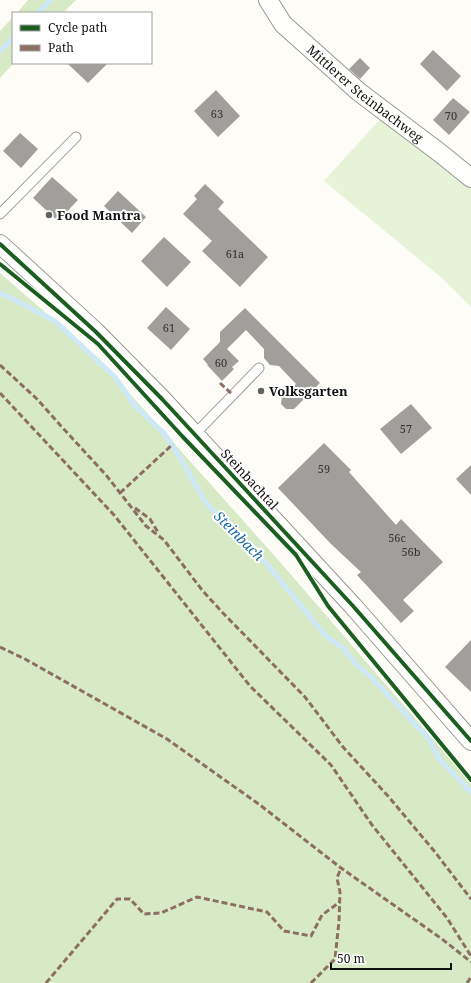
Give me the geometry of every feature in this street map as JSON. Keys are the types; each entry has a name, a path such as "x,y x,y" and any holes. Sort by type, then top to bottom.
{"street":[{"name":"Mittlerer Steinbachweg","path":"268,0 283,24 359,92 471,178"},
{"name":"Steinbachtal","path":"0,244 96,332 162,399 354,606 471,741"}],"lane":[{"path":"0,214 76,137"},
{"path":"195,434 259,368"}],"green space":[{"path":"28,0 76,0 64,12 18,12"},
{"path":"12,18 13,64 0,78 0,31"},
{"path":"384,115 471,172 471,307 442,278 324,181"},
{"path":"0,273 98,358 280,562 471,783 471,983 0,983"}],"building":[{"path":"433,50 461,76 447,91 420,64"},
{"path":"360,58 370,68 360,79 349,69"},
{"path":"68,64 107,64 88,83"},
{"path":"216,90 240,116 218,137 194,111"},
{"path":"453,98 470,112 449,135 433,120"},
{"path":"20,133 38,149 21,168 3,151"},
{"path":"52,177 78,200 58,221 33,198"},
{"path":"205,184 224,202 218,209 268,257 240,287 202,251 212,241 183,214 197,199 194,196"},
{"path":"118,191 146,217 132,233 104,206"},
{"path":"164,237 191,262 167,287 141,261"},
{"path":"166,307 190,329 171,350 147,328"},
{"path":"245,308 320,383 294,409 286,409 281,404 282,397 296,384 279,366 270,365 264,358 264,349 246,330 227,349 239,361 232,367 234,369 222,381 203,359 220,342 220,332"},
{"path":"411,404 432,428 401,454 380,429"},
{"path":"324,443 351,470 349,472 396,525 401,519 443,562 403,600 414,611 401,623 357,575 361,572 331,544 278,488"},
{"path":"471,465 471,495 456,479"},
{"path":"471,640 471,692 445,667"}],"waterway":[{"path":"39,12 51,0"},
{"path":"0,51 12,39"},
{"name":"Steinbach","path":"0,293 55,321 115,377 136,407 164,433 178,454 204,500 223,522 261,557 326,636 342,647 355,663 372,678 428,738 440,760 471,792"}],"marked path":[{"path":"0,365 37,399 106,475 146,526 164,540 202,590 305,697 343,747 388,796 435,852 471,899"},
{"path":"220,383 233,395"},
{"path":"0,393 114,515 250,686 331,765 372,825 447,918 471,956"},
{"path":"120,493 173,444"},
{"path":"135,508 150,519 159,534"},
{"path":"0,647 25,659 167,739 260,805 341,868 442,939 471,962"},
{"path":"311,983 335,959 340,892 337,878 341,868"},
{"path":"46,983 117,899 130,899 144,914 161,913 197,897 267,912 284,931 311,936 322,915 340,902"},
{"path":"467,983 471,977"}],"cycle path":[{"path":"0,244 96,332 162,399 353,606 471,741"},
{"path":"0,264 98,344 182,436 296,555 328,606 471,780"}],"place":[{"name":"Food Mantra","path":"49,215"},
{"name":"Volksgarten","path":"261,391"}]}
